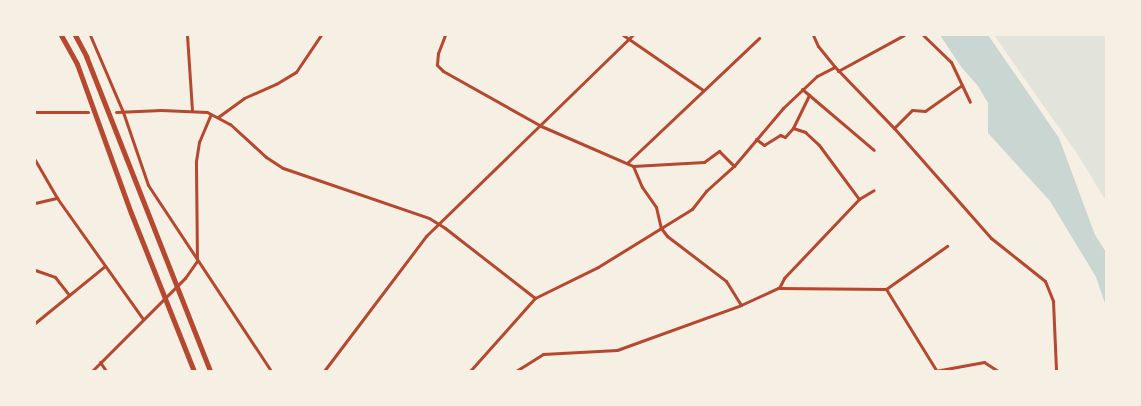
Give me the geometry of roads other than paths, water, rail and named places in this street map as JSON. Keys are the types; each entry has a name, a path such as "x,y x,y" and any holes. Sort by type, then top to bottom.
{"highway":[{"path":"61,35 77,64 131,213 194,371"},
{"path":"75,35 90,65 178,285 210,371"}],"street":[{"path":"90,35 123,112 148,185 271,371"},
{"path":"187,35 192,110"},
{"path":"218,117 244,98 276,84 296,72 321,35"},
{"path":"445,35 438,53 437,64 443,71 541,126 633,166 704,162 719,151 734,166"},
{"path":"623,35 703,90"},
{"path":"324,371 397,272 437,223 541,126 633,35"},
{"path":"813,35 818,46 837,69 894,128 991,238 1045,281 1053,301 1056,371"},
{"path":"470,371 535,298 598,267 692,209 706,191 734,166 802,89 817,76 837,69 904,35"},
{"path":"923,35 951,62 970,102"},
{"path":"627,163 759,38"},
{"path":"894,128 912,110 925,111 962,85"},
{"path":"802,89 874,150"},
{"path":"756,139 764,145 780,135 785,137 793,128 809,95"},
{"path":"116,112 192,110 218,117 230,124 266,157 283,168 411,212 437,223 535,298"},
{"path":"35,112 88,112"},
{"path":"92,371 178,285 197,261 196,162 199,142 211,114"},
{"path":"793,128 805,132 819,145 858,199"},
{"path":"35,160 57,198 143,319"},
{"path":"633,166 642,188 656,207 661,228 667,236 726,281 741,305"},
{"path":"778,288 784,278 858,199 874,190"},
{"path":"35,203 57,198"},
{"path":"516,371 543,354 617,350 741,305 778,288 886,289 947,246"},
{"path":"36,321 105,266"},
{"path":"35,270 55,277 70,295"},
{"path":"886,289 936,371 984,362 998,371"},
{"path":"100,362 106,371"}]}
